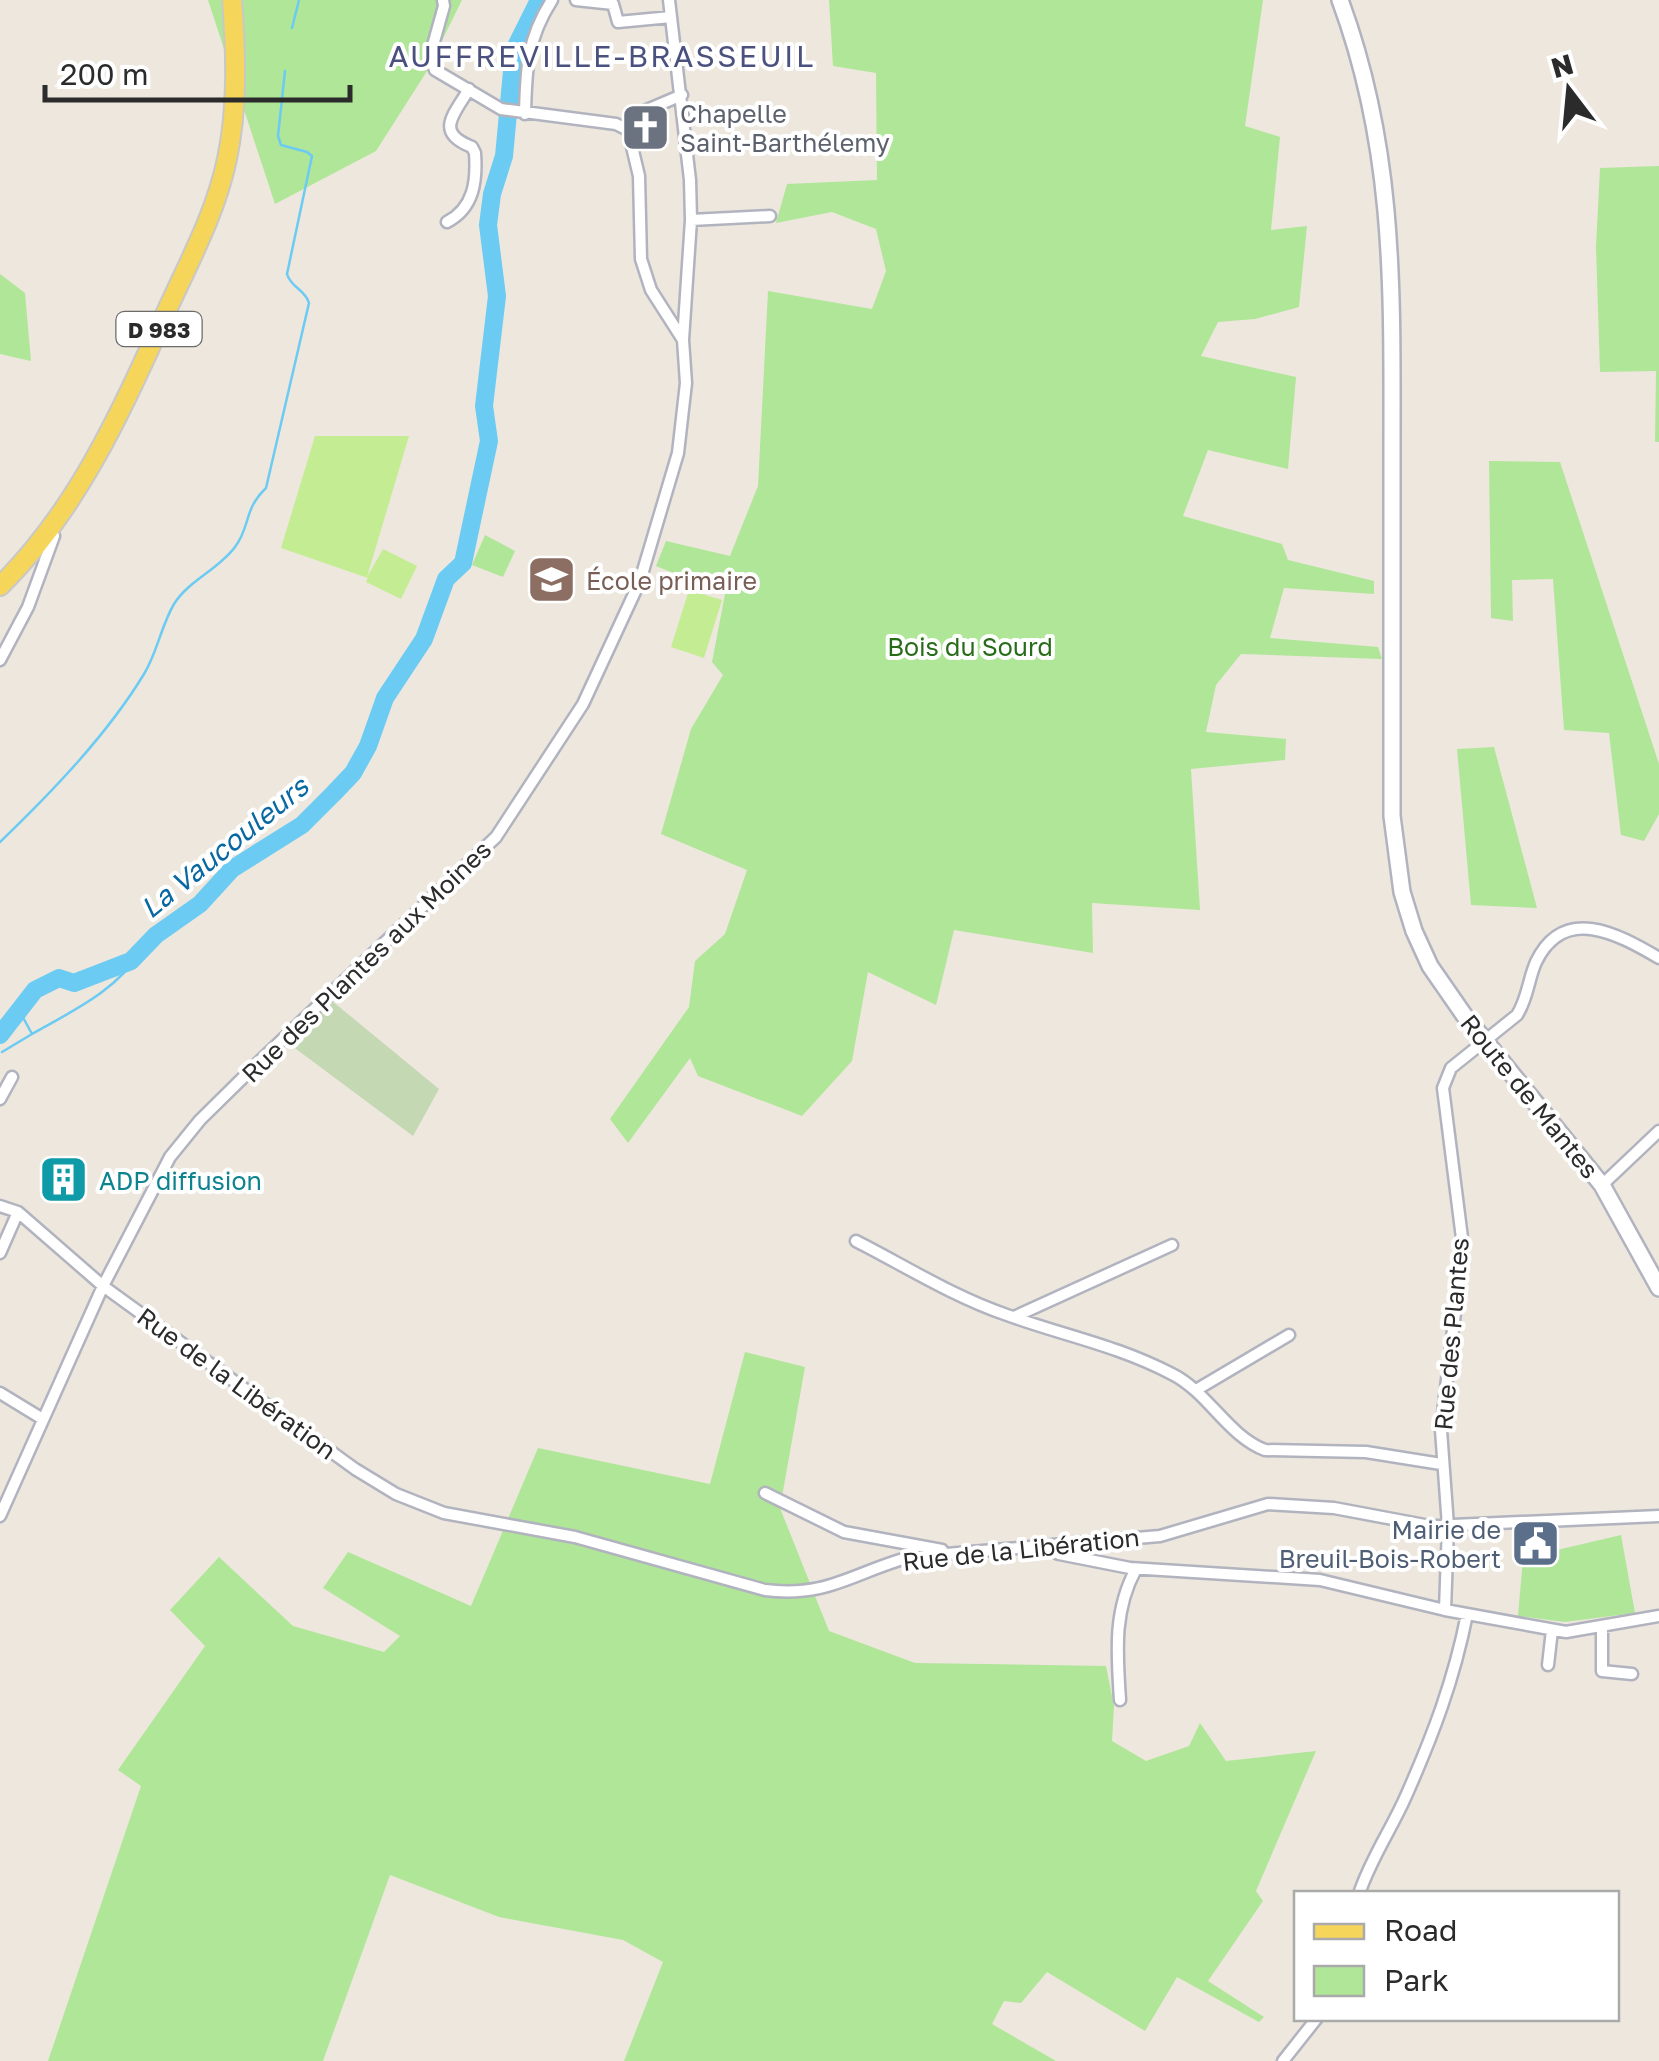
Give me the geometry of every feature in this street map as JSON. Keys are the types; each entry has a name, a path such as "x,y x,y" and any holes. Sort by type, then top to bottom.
{"main road":[{"name":"D 983","path":"222,0 233,38"},
{"name":"D 983","path":"0,586 49,532 117,422 212,210 232,133 232,0"},
{"name":"Route de Mantes","path":"1340,0 1368,92 1388,211 1392,340 1392,816 1396,866 1405,904 1430,966 1602,1185 1658,1285"}],"street":[{"path":"443,0 430,64 501,109 616,124 628,130"},
{"path":"521,114 526,58 538,22 552,0"},
{"path":"576,0 613,4 618,22 670,17"},
{"name":"Rue des Plantes aux Moines","path":"0,1516 103,1286 170,1157 200,1120 496,838 583,704 640,581 678,452 686,384 683,340 691,220 682,94 669,0"},
{"path":"448,222 460,216 472,198 475,153 472,146 457,141 450,132 450,123 469,89"},
{"path":"628,130 642,112 682,94"},
{"path":"628,130 638,176 642,259 651,290 683,340"},
{"path":"691,220 770,216"},
{"path":"0,660 37,584 54,536 49,532"},
{"name":"Rue des Plantes","path":"1445,1610 1448,1526 1440,1430 1463,1246 1443,1088 1451,1068 1517,1015 1536,962 1544,948 1560,935 1594,927 1659,958"},
{"path":"0,1099 12,1077"},
{"path":"1602,1185 1659,1131"},
{"path":"0,1206 18,1212 0,1253"},
{"name":"Rue de la Libération","path":"18,1212 103,1286 396,1494 444,1513 575,1537 766,1590 793,1594 821,1590 910,1556 1160,1536 1268,1504 1334,1508 1378,1519 1448,1526 1659,1516"},
{"path":"856,1241 967,1299 1013,1318 1120,1349 1178,1377 1254,1446 1266,1450 1366,1452 1441,1464"},
{"path":"1013,1318 1172,1244"},
{"path":"1196,1390 1289,1334"},
{"path":"0,1392 42,1418"},
{"path":"765,1494 844,1532 952,1552"},
{"path":"1037,1544 1060,1554 1136,1569 1320,1580 1445,1610 1566,1632 1659,1616"},
{"path":"1120,1700 1118,1620 1124,1592 1136,1569"},
{"path":"1360,1891 1447,1699 1467,1614"},
{"path":"1602,1626 1602,1670 1632,1674"},
{"path":"1548,1665 1552,1630"},
{"path":"1283,2061 1316,2021"}],"green space":[{"path":"208,0 462,0 427,71 376,151 275,204"},
{"name":"Bois du Sourd","path":"829,0 1263,0 1245,126 1280,137 1271,230 1307,226 1299,307 1255,319 1218,322 1201,356 1296,377 1288,469 1208,450 1183,516 1282,544 1288,560 1374,581 1374,594 1284,588 1270,638 1378,647 1382,659 1241,654 1216,685 1206,732 1286,739 1285,760 1191,769 1200,910 1092,903 1093,953 954,930 936,1005 868,972 852,1061 802,1116 698,1076 690,1058 628,1143 610,1119 689,1007 695,961 725,934 747,870 661,834 691,729 723,675 712,662 725,594 656,566 666,541 730,556 758,486 768,291 872,309 886,271 876,229 832,212 776,223 787,184 877,180 876,73 833,66"},
{"path":"1659,166 1659,442 1655,442 1656,371 1600,372 1596,247 1600,168"},
{"path":"0,274 25,293 31,361 0,354"},
{"path":"315,436 409,436 367,577 383,549 417,566 401,599 366,582 368,578 281,548"},
{"path":"1489,461 1560,462 1659,764 1659,814 1644,841 1621,835 1609,733 1564,730 1553,579 1512,580 1513,621 1491,618"},
{"path":"485,535 515,551 503,577 472,565"},
{"path":"689,590 722,600 704,658 671,647"},
{"path":"1494,747 1537,908 1471,905 1457,749"},
{"path":"332,1001 439,1089 413,1136 288,1043"},
{"path":"745,1352 805,1367 780,1508 829,1631 915,1663 1106,1666 1114,1706 1112,1741 1146,1761 1189,1746 1200,1723 1226,1761 1316,1751 1256,1891 1263,1901 1208,1981 1264,2017 1259,2022 1177,1977 1145,2031 1047,1972 1021,2003 1004,2001 992,2024 1056,2061 624,2061 663,1962 623,1940 499,1917 390,1875 323,2061 48,2061 141,1786 118,1770 205,1646 170,1610 219,1557 293,1626 384,1652 400,1636 323,1588 348,1552 471,1606 538,1448 710,1484"},
{"path":"1621,1535 1635,1613 1565,1622 1518,1616 1523,1558"}],"waterway":[{"path":"292,28 299,0"},
{"name":"La Vaucouleurs","path":"0,1035 35,990 59,978 74,983 131,961 156,935 200,904 232,869 302,825 353,773 368,746 385,698 424,639 446,579 463,563 489,441 484,406 497,296 488,225 492,194 504,156 514,50 539,0"},
{"path":"0,842 113,719 148,666 174,604 235,547 254,504 266,488 309,303 287,274 312,156 281,145 278,136 285,71"},
{"path":"32,1034 106,989 141,951"},
{"path":"2,1052 32,1034 19,1010"}],"place":[{"name":"Chapelle Saint-Barthélemy","path":"645,127"},
{"name":"École primaire","path":"551,580"},
{"name":"ADP diffusion","path":"64,1180"},
{"name":"Mairie de Breuil-Bois-Robert","path":"1536,1543"}],"district":[{"name":"AUFFREVILLE-BRASSEUIL","path":"602,56"}]}
